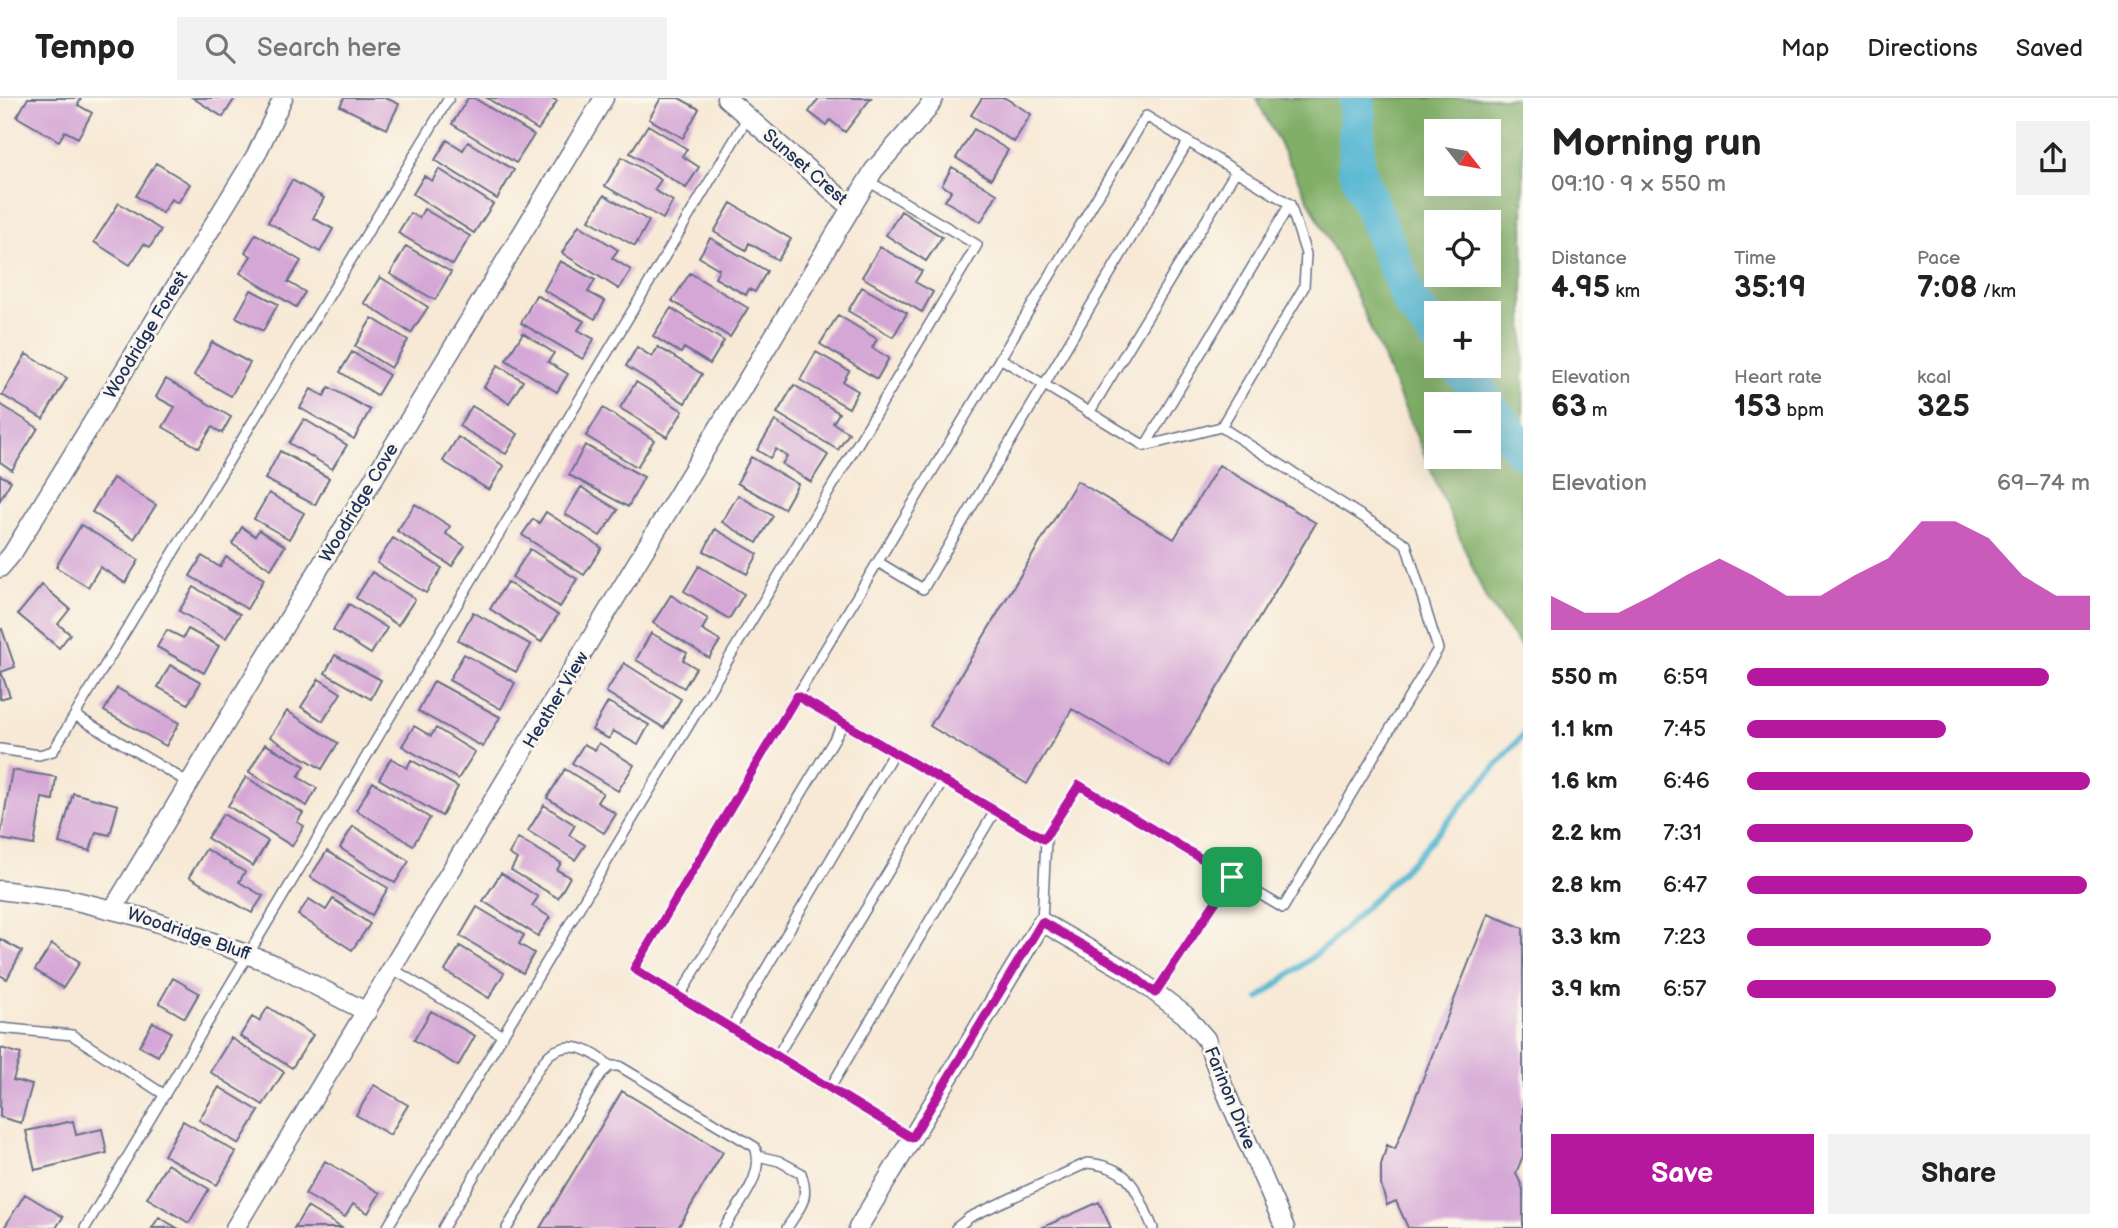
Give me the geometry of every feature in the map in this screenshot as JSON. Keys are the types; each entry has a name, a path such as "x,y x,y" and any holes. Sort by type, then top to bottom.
{"street":[{"name":"Woodridge Forest","path":"0,568 12,554 256,155 284,98"},
{"name":"Woodridge Cove","path":"113,909 604,98"},
{"name":"Sunset Crest","path":"726,98 852,208"},
{"name":"Heather View","path":"235,1228 871,176 934,98"},
{"name":"Woodridge Bluff","path":"0,890 68,899 113,909 250,955 318,985 367,1012"},
{"name":"Farinon Drive","path":"1042,922 1127,971 1185,1015 1206,1039 1224,1088 1285,1228"},
{"path":"858,1228 1042,922"}],"lane":[{"path":"0,749 39,755 53,751 449,98"},
{"path":"912,1138 634,969 797,696 1000,358 1146,116 1290,204 1306,254 1304,287 1221,427 1145,446 1000,358"},
{"path":"85,1228 748,117"},
{"path":"878,562 923,589 1188,142"},
{"path":"1090,413 1236,171"},
{"path":"387,1228 977,245 871,176"},
{"path":"1145,446 1290,204"},
{"path":"1044,839 1079,785 1283,908 1438,649 1406,544 1221,427"},
{"path":"797,696 1044,839 1042,922"},
{"path":"76,716 189,783"},
{"path":"680,997 844,723"},
{"path":"731,1028 894,752"},
{"path":"777,1056 943,781"},
{"path":"830,1088 995,811"},
{"path":"1155,993 1232,877"},
{"path":"393,969 503,1035"},
{"path":"0,1028 72,1035 165,1095"},
{"path":"443,1228 538,1069 553,1052 574,1046 595,1053 610,1066"},
{"path":"507,1228 601,1073 610,1066 619,1066 755,1147 758,1171 724,1228"},
{"path":"758,1156 779,1161 802,1173 807,1189 788,1228"},
{"path":"956,1228 970,1217 1087,1163 1122,1172 1136,1189 1153,1228"}],"green space":[{"path":"1256,98 1523,98 1523,650 1486,599 1431,469 1501,469 1501,392 1424,392 1424,454 1352,285"}],"building":[{"path":"28,98 81,98 78,105 92,113 78,138 65,131 59,141 17,117"},
{"path":"193,98 235,98 223,117"},
{"path":"344,98 386,98 399,104 387,129 340,106"},
{"path":"468,98 474,98 534,135 516,163 452,124"},
{"path":"487,98 552,98 557,101 538,130"},
{"path":"661,98 679,98 699,109 683,138 649,119"},
{"path":"819,98 871,98 845,132 830,120 826,125 809,112"},
{"path":"982,98 1005,98 1031,114 1014,142 971,115"},
{"path":"648,125 687,149 682,156 699,167 686,188 630,153"},
{"path":"974,129 1008,150 991,179 956,158"},
{"path":"447,140 463,150 468,142 514,170 497,199 435,160"},
{"path":"622,157 661,180 654,190 673,201 663,219 605,186"},
{"path":"156,163 190,184 178,203 171,199 162,213 136,196"},
{"path":"952,167 997,194 981,222 945,201 951,191 942,185"},
{"path":"439,169 493,204 474,233 413,194 424,176 432,181"},
{"path":"292,180 324,198 313,218 333,229 320,252 268,222"},
{"path":"604,195 649,221 635,246 589,220"},
{"path":"119,203 161,230 150,247 144,244 130,265 94,242"},
{"path":"731,203 791,239 778,260 749,243 746,250 714,232"},
{"path":"424,209 470,236 453,265 398,233 410,213 419,218"},
{"path":"901,211 942,237 926,261 886,235"},
{"path":"579,225 618,250 612,258 631,270 619,289 562,253"},
{"path":"256,234 301,261 288,282 305,292 296,307 240,273 251,256 245,252"},
{"path":"710,238 767,271 755,292 749,289 746,295 715,278 719,269 699,257"},
{"path":"406,246 451,272 435,300 390,274"},
{"path":"880,247 922,271 915,282 933,292 922,312 862,277"},
{"path":"560,261 595,280 588,292 605,301 595,319 544,290"},
{"path":"690,273 748,308 730,337 672,301"},
{"path":"380,277 428,307 411,333 364,303"},
{"path":"862,287 907,313 893,337 848,311"},
{"path":"251,290 278,304 263,331 236,317"},
{"path":"536,295 584,321 578,330 594,339 583,359 521,323"},
{"path":"671,308 724,341 710,364 684,348 681,353 653,336"},
{"path":"838,315 877,339 872,348 889,358 877,379 820,344"},
{"path":"372,318 408,340 391,368 355,346"},
{"path":"523,333 554,353 548,362 568,374 557,392 506,360"},
{"path":"212,342 250,363 231,396 194,375"},
{"path":"637,347 652,357 658,347 702,374 685,403 626,366"},
{"path":"352,352 389,375 377,395 340,372"},
{"path":"816,352 849,371 843,382 858,391 849,408 800,380"},
{"path":"26,354 67,378 43,419 2,395"},
{"path":"498,365 523,381 509,403 484,387"},
{"path":"166,379 231,417 222,433 212,427 199,448 163,427 175,407 156,397"},
{"path":"636,382 683,411 667,437 620,408"},
{"path":"794,385 839,413 833,423 849,433 838,450 777,413"},
{"path":"329,387 370,410 354,439 300,408 311,389 324,396"},
{"path":"0,404 38,428 12,470 0,462"},
{"path":"472,406 518,434 506,454 459,426"},
{"path":"603,408 654,440 637,467 586,436"},
{"path":"304,419 347,445 332,469 289,443"},
{"path":"775,421 828,455 811,482 782,464 787,456 776,449 770,458 757,450"},
{"path":"458,437 504,466 489,490 443,461"},
{"path":"585,445 644,477 628,507 569,475"},
{"path":"280,451 329,478 315,505 265,479"},
{"path":"751,457 798,484 784,509 737,483"},
{"path":"1219,465 1316,523 1170,767 1072,709 1027,784 930,726 1077,481 1174,539"},
{"path":"0,475 11,481 0,500"},
{"path":"113,478 156,505 134,539 92,512"},
{"path":"581,487 618,510 600,536 565,514"},
{"path":"269,493 304,513 289,539 254,519"},
{"path":"738,495 773,516 757,543 722,522"},
{"path":"415,504 450,526 446,534 465,546 452,566 397,531"},
{"path":"546,512 602,548 584,575 522,535 533,519 539,523"},
{"path":"81,525 139,560 125,583 100,567 88,587 56,567"},
{"path":"242,527 255,536 259,530 285,546 271,569 232,544"},
{"path":"715,529 758,554 747,574 704,551"},
{"path":"393,538 442,568 426,593 377,563"},
{"path":"530,549 577,579 560,607 512,577"},
{"path":"202,556 220,567 226,557 264,579 247,609 190,576"},
{"path":"699,566 744,594 729,619 684,591"},
{"path":"372,572 415,599 398,625 356,598"},
{"path":"507,582 558,615 541,642 490,609"},
{"path":"42,585 70,609 58,624 70,634 59,648 18,614"},
{"path":"194,587 240,614 226,638 179,611"},
{"path":"671,595 708,619 702,630 720,641 709,658 653,623"},
{"path":"349,604 387,628 371,654 333,630"},
{"path":"473,612 531,645 516,672 458,640"},
{"path":"2,629 15,667 1,672 10,696 0,699 0,630"},
{"path":"188,629 219,646 204,673 157,647 167,630 183,638"},
{"path":"651,633 687,653 683,660 696,668 684,688 636,660"},
{"path":"464,654 515,683 501,709 449,680"},
{"path":"335,655 381,680 371,699 325,673"},
{"path":"624,663 681,699 664,728 606,692"},
{"path":"170,665 201,682 188,704 158,687"},
{"path":"319,679 341,693 323,721 301,707"},
{"path":"434,681 500,717 483,747 418,711"},
{"path":"117,688 179,723 166,746 104,711"},
{"path":"608,702 649,725 638,745 613,731 609,739 592,730"},
{"path":"287,711 338,743 322,769 270,737"},
{"path":"414,726 431,736 436,728 475,752 458,779 402,746"},
{"path":"599,743 634,765 618,791 572,763 584,744 595,750"},
{"path":"265,744 305,766 298,777 317,788 307,806 249,772"},
{"path":"391,758 407,768 411,760 458,787 442,816 379,779"},
{"path":"565,769 603,793 597,802 616,814 604,833 547,798"},
{"path":"12,770 56,777 53,800 42,798 34,845 0,839"},
{"path":"246,777 303,813 297,822 304,826 292,846 228,806"},
{"path":"373,782 430,818 413,845 356,810"},
{"path":"73,793 118,805 110,835 96,832 90,851 59,843"},
{"path":"544,805 575,825 569,835 585,845 575,860 528,831"},
{"path":"223,814 268,841 253,866 207,838"},
{"path":"353,826 409,861 395,883 340,848"},
{"path":"518,838 561,863 557,870 570,877 558,898 511,870 517,859 509,854"},
{"path":"206,849 245,872 239,882 263,896 252,913 189,877"},
{"path":"327,851 388,888 372,915 310,877"},
{"path":"501,873 538,897 532,906 550,917 538,936 483,901"},
{"path":"309,899 326,910 333,899 370,924 352,950 298,915"},
{"path":"477,907 524,935 519,944 534,953 523,973 460,936"},
{"path":"1488,914 1523,928 1523,1156 1516,1173 1523,1189 1523,1228 1408,1228 1396,1201 1387,1205 1381,1185 1381,1165 1387,1145 1395,1149"},
{"path":"0,939 22,951 7,979 0,975"},
{"path":"52,944 80,962 63,988 35,970"},
{"path":"460,946 504,973 489,998 445,971"},
{"path":"173,978 199,993 185,1018 159,1003"},
{"path":"268,1007 313,1035 292,1068 240,1036 252,1017 259,1021"},
{"path":"431,1011 475,1036 458,1066 414,1040"},
{"path":"153,1022 171,1032 158,1056 139,1046"},
{"path":"231,1038 284,1072 263,1105 210,1072"},
{"path":"1,1048 21,1054 13,1080 32,1085 21,1123 0,1117"},
{"path":"374,1085 408,1105 390,1135 356,1115"},
{"path":"219,1087 259,1111 239,1144 199,1120"},
{"path":"622,1091 723,1152 678,1228 540,1228"},
{"path":"73,1121 76,1135 102,1129 107,1153 35,1170 26,1131"},
{"path":"183,1121 236,1152 217,1185 164,1155"},
{"path":"325,1161 380,1193 368,1213 353,1204 345,1217 305,1194"},
{"path":"167,1164 209,1189 189,1223 147,1198"},
{"path":"25,1194 63,1217 56,1228 4,1228"},
{"path":"1099,1202 1111,1228 1041,1228"},
{"path":"307,1207 342,1228 294,1228"},
{"path":"159,1217 177,1228 152,1228"}],"waterway":[{"path":"1357,98 1356,168 1410,301 1424,320"},
{"path":"1468,378 1479,392"},
{"path":"1501,423 1523,451"},
{"path":"1259,998 1329,944 1419,854 1523,735"}],"route":[{"path":"797,696 1044,839 1079,785 1232,877 1155,993 1127,971 1042,922 912,1138 634,969 797,696"}]}
